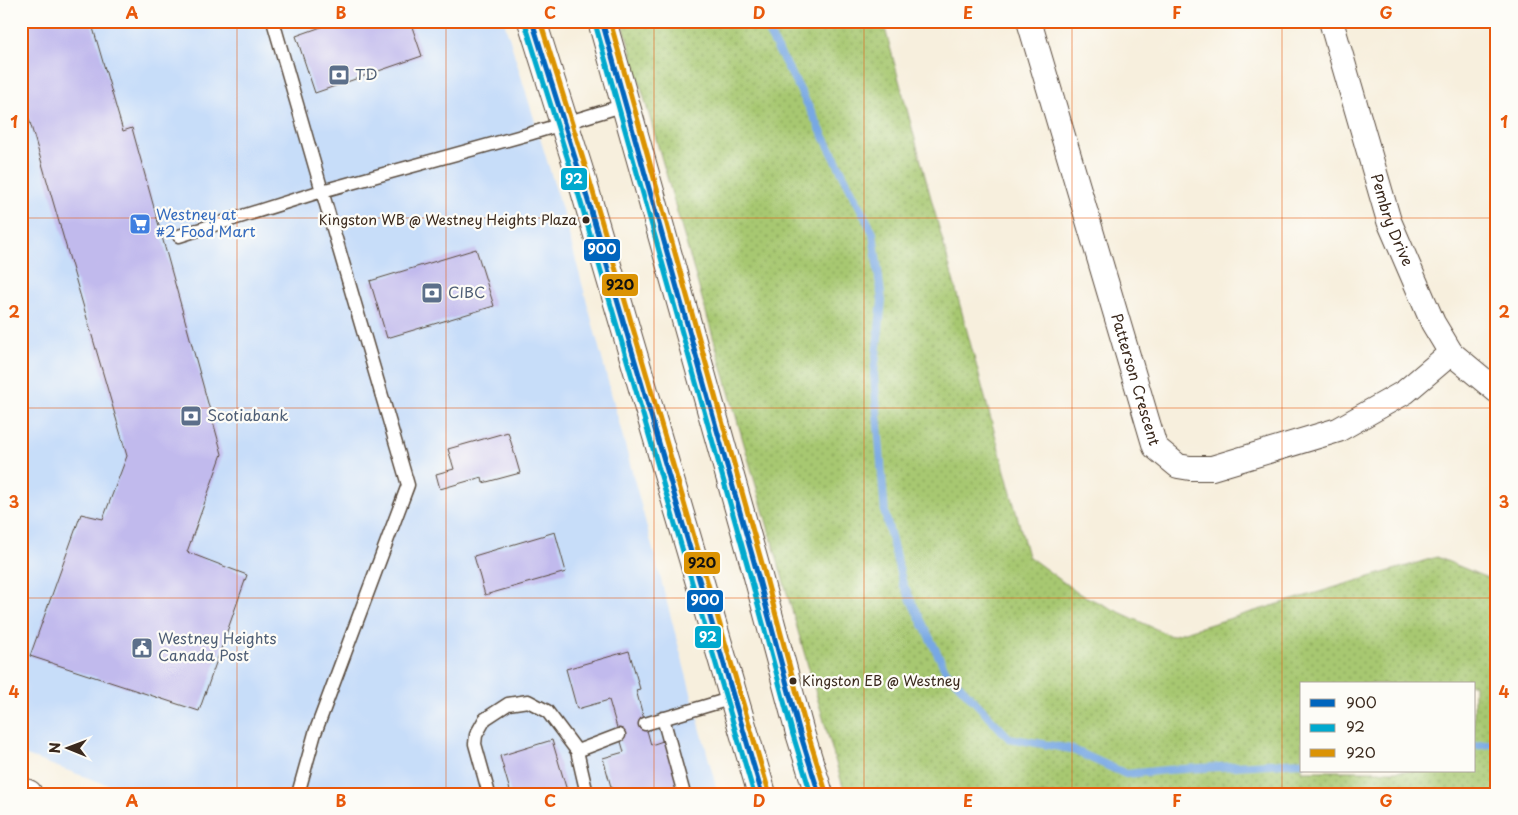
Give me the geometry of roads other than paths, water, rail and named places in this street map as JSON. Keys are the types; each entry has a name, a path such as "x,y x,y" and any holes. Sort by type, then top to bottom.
{"main road":[{"path":"532,21 581,177 762,794"},
{"path":"602,21 756,569 800,733 819,794"},
{"path":"744,735 744,794"},
{"path":"21,791 28,794"}],"street":[{"name":"Patterson Crescent","path":"1029,21 1155,447 1178,466 1212,468 1338,430 1405,392 1451,353"},
{"name":"Pembry Drive","path":"1331,21 1389,221 1433,323 1451,353 1497,391"}],"lane":[{"path":"273,21 408,485 315,733 297,792"},
{"path":"179,236 322,191 625,105"},
{"path":"645,724 733,698"},
{"path":"489,794 474,744 476,734 485,719 508,704 528,702 546,710 577,750 587,794"},
{"path":"663,718 684,794"},
{"path":"577,750 619,735"}],"waterway":[{"path":"762,21 797,84 873,233 882,301 874,374 885,514 903,584 946,671 1009,738 1071,749 1126,774 1300,762"},
{"path":"1476,746 1497,743"}],"place":[{"name":"TD","path":"339,75"},
{"name":"Kingston WB @ Westney Heights Plaza","path":"586,220"},
{"name":"Westney at #2 Food Mart","path":"140,224"},
{"name":"CIBC","path":"432,293"},
{"name":"Scotiabank","path":"191,416"},
{"name":"Westney Heights Canada Post","path":"142,648"},
{"name":"Kingston EB @ Westney","path":"793,681"}]}
